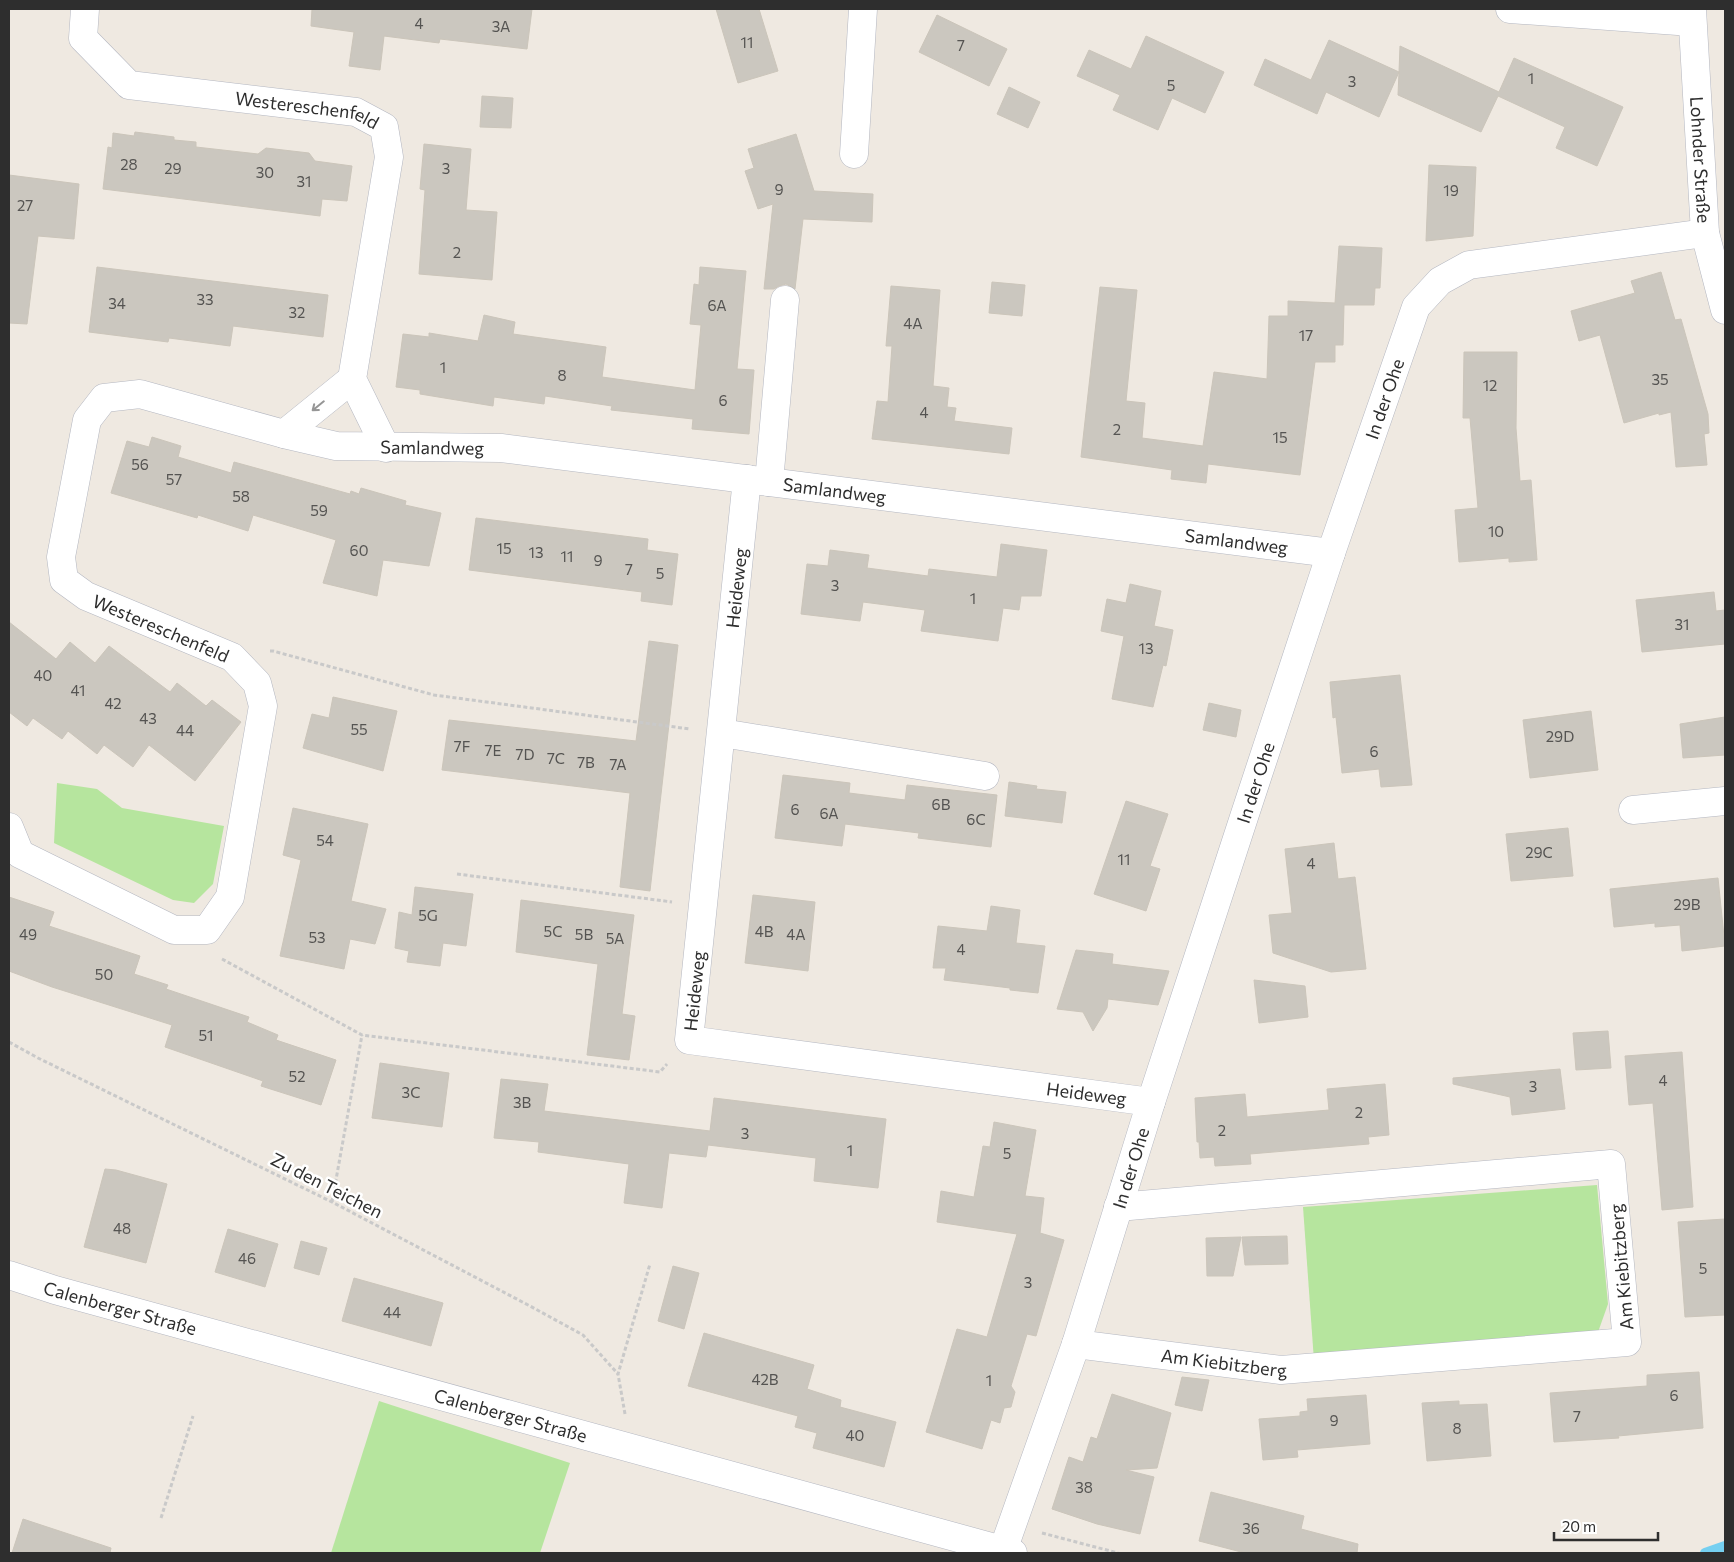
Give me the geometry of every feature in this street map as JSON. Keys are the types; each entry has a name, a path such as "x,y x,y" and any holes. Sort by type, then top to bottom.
{"street":[{"name":"Westereschenfeld","path":"85,9 83,38 129,85 356,112 384,128 389,157 352,379"},
{"path":"854,154 863,9"},
{"path":"1510,9 1692,15"},
{"name":"Lohnder Straße","path":"1692,15 1705,233 1722,281 1725,310"},
{"name":"In der Ohe","path":"1006,1552 1076,1344 1151,1102 1331,552 1416,307 1440,281 1469,265 1705,233"},
{"name":"Heideweg","path":"785,300 722,733 689,1040 1151,1102"},
{"path":"284,434 352,379 386,448"},
{"name":"Westereschenfeld","path":"207,930 230,898 263,706 257,683 232,657 86,596 64,580 61,557 87,420 104,398 140,394 284,434 336,446"},
{"name":"Samlandweg","path":"336,446 501,448 1331,552"},
{"path":"722,733 985,776"},
{"path":"1633,810 1725,801"},
{"path":"9,827 20,854 174,930 207,930"},
{"name":"Am Kiebitzberg","path":"1076,1344 1281,1370 1627,1342 1611,1164 1118,1207"},
{"name":"Calenberger Straße","path":"9,1275 55,1290 1006,1552"}],"path":[{"path":"232,657 274,651 434,695 722,733"},
{"path":"457,874 703,906"},
{"path":"207,930 216,956 362,1035 660,1072 689,1040"},
{"path":"332,1202 362,1035"},
{"name":"Zu den Teichen","path":"9,1042 332,1202 583,1335 618,1374"},
{"path":"624,1446 627,1423 618,1374 650,1264"},
{"path":"162,1518 193,1416"}],"green space":[{"path":"57,783 97,789 122,808 224,826 213,884 194,903 173,900 54,843"},
{"path":"1597,1185 1608,1304 1597,1335 1314,1361 1303,1207"},
{"path":"379,1401 570,1463 540,1553 331,1553"}],"building":[{"path":"312,9 532,9 527,49 440,39 439,43 384,36 380,70 349,66 354,32 311,26"},
{"path":"716,9 759,9 778,71 738,83"},
{"path":"937,15 1007,49 989,86 919,52"},
{"path":"1146,36 1224,72 1205,113 1172,98 1158,130 1113,110 1120,95 1077,76 1089,50 1131,69"},
{"path":"1329,40 1399,72 1379,117 1326,92 1317,114 1254,85 1265,59 1311,80"},
{"path":"1400,46 1499,92 1514,58 1623,107 1597,166 1556,148 1565,127 1498,96 1481,132 1398,95"},
{"path":"1009,87 1040,102 1028,128 997,114"},
{"path":"482,96 513,98 511,128 480,127"},
{"path":"135,132 174,137 174,140 196,142 196,147 258,154 266,148 309,153 315,161 352,166 347,201 322,199 320,216 103,189 108,147 112,148 113,133 134,136"},
{"path":"796,134 814,191 873,194 872,222 803,219 795,289 786,284 774,289 764,289 773,204 758,209 745,171 754,168 748,149"},
{"path":"424,144 471,149 466,210 497,212 492,280 419,274 425,190 420,189"},
{"path":"1429,165 1476,167 1473,236 1426,241"},
{"path":"9,175 79,184 74,239 38,236 27,324 9,323"},
{"path":"1339,246 1382,248 1380,288 1375,288 1374,305 1344,305 1343,345 1335,345 1335,362 1315,362 1300,475 1208,464 1206,483 1171,479 1172,470 1081,457 1100,287 1137,290 1126,401 1145,403 1142,438 1203,446 1214,372 1267,379 1269,316 1288,316 1288,301 1335,303"},
{"path":"97,267 328,295 323,337 233,326 230,346 169,338 168,342 89,332"},
{"path":"700,267 746,271 737,369 754,370 749,434 692,429 693,419 611,410 612,406 545,396 544,404 494,397 493,406 420,394 420,390 396,387 403,334 429,337 429,333 478,341 484,315 515,322 513,334 606,347 602,377 695,390 701,325 690,324 694,284 699,285"},
{"path":"1661,272 1675,320 1681,319 1708,414 1709,433 1704,434 1707,465 1676,467 1671,412 1659,415 1659,413 1624,423 1600,335 1579,341 1571,311 1635,293 1631,281"},
{"path":"992,282 1025,285 1022,316 989,313"},
{"path":"891,286 940,290 933,386 949,388 947,407 956,408 954,421 1012,428 1009,454 872,439 877,401 888,402 892,346 886,346"},
{"path":"1464,352 1517,352 1516,428 1520,481 1531,480 1537,560 1509,562 1509,558 1459,562 1455,510 1478,508 1470,418 1463,418"},
{"path":"152,437 181,446 178,457 231,473 234,462 350,494 351,491 359,494 361,488 406,501 405,505 441,513 429,566 383,560 377,596 323,583 336,540 253,515 248,531 198,515 197,518 111,493 127,441 149,447"},
{"path":"476,518 648,539 647,550 678,554 672,605 641,601 642,592 469,570"},
{"path":"1001,544 1047,550 1041,596 1021,596 1019,610 1003,608 998,641 921,631 925,610 863,602 860,621 801,614 807,564 828,566 830,550 869,555 867,568 928,576 929,569 997,577"},
{"path":"1130,584 1161,591 1154,626 1173,630 1166,666 1163,665 1153,707 1112,699 1124,636 1101,631 1107,599 1126,603"},
{"path":"1714,592 1716,611 1725,610 1725,644 1642,652 1636,600"},
{"path":"9,622 56,659 70,642 95,663 109,646 170,692 177,683 206,706 212,700 241,722 195,781 149,745 133,767 104,745 97,754 68,731 62,739 33,718 27,726 9,712"},
{"path":"649,641 678,645 650,891 620,887 630,793 442,770 449,720 636,741"},
{"path":"1400,675 1412,785 1381,787 1379,769 1342,773 1336,717 1333,718 1330,682"},
{"path":"333,697 397,711 383,771 303,748 312,714 329,718"},
{"path":"1209,703 1241,710 1236,737 1203,730"},
{"path":"1591,711 1598,770 1530,778 1523,720"},
{"path":"1725,717 1725,755 1683,758 1680,724"},
{"path":"783,775 850,783 849,793 905,800 907,785 997,795 991,847 918,838 919,833 845,824 842,846 775,838"},
{"path":"1009,782 1037,786 1036,789 1066,792 1062,823 1005,816"},
{"path":"1126,801 1168,814 1150,866 1160,869 1146,911 1094,894"},
{"path":"293,808 368,824 351,901 386,909 375,944 350,939 344,969 280,956 301,860 283,855"},
{"path":"1568,828 1573,876 1511,881 1506,834"},
{"path":"1334,843 1338,879 1355,877 1366,969 1331,972 1273,953 1269,915 1292,913 1285,849"},
{"path":"1718,878 1725,946 1682,951 1680,925 1655,927 1655,923 1614,927 1610,889"},
{"path":"415,887 473,894 466,946 443,943 440,966 407,962 409,951 395,948 399,912 412,915"},
{"path":"753,895 815,902 808,971 745,963"},
{"path":"9,897 54,912 49,926 140,956 134,974 168,985 166,989 249,1017 247,1022 278,1035 276,1040 336,1060 321,1105 261,1086 263,1081 165,1047 172,1025 52,987 9,971"},
{"path":"521,900 634,915 622,1014 635,1016 629,1060 587,1055 598,964 516,952"},
{"path":"991,906 1020,910 1016,943 1045,946 1038,993 944,980 946,968 933,968 938,926 987,931"},
{"path":"1076,950 1113,954 1112,964 1169,971 1158,1005 1108,999 1107,1008 1093,1031 1083,1012 1057,1009"},
{"path":"1254,980 1305,986 1308,1017 1259,1023"},
{"path":"1608,1031 1611,1068 1576,1070 1573,1033"},
{"path":"1682,1052 1693,1207 1662,1210 1653,1103 1629,1105 1625,1056"},
{"path":"380,1063 449,1073 442,1127 372,1118"},
{"path":"1560,1069 1565,1109 1512,1115 1510,1097 1453,1084 1453,1078"},
{"path":"501,1079 548,1084 544,1111 710,1131 714,1098 886,1119 878,1188 814,1181 816,1158 708,1145 706,1157 669,1153 662,1208 624,1203 629,1164 538,1152 539,1142 494,1138"},
{"path":"1385,1084 1389,1135 1368,1137 1369,1144 1250,1154 1251,1164 1215,1166 1214,1157 1200,1158 1199,1142 1197,1142 1195,1098 1245,1094 1247,1117 1329,1110 1327,1089"},
{"path":"994,1122 1036,1130 1025,1196 1044,1198 1040,1233 1064,1240 1036,1336 1027,1334 1011,1386 1015,1392 1011,1407 1004,1408 1000,1423 991,1420 982,1449 926,1432 957,1329 987,1337 1017,1234 937,1222 941,1191 974,1197 983,1146 990,1147"},
{"path":"105,1169 116,1170 167,1184 146,1263 84,1247"},
{"path":"1725,1219 1725,1315 1685,1317 1678,1222"},
{"path":"228,1229 278,1244 265,1287 215,1272"},
{"path":"1287,1236 1288,1264 1245,1265 1242,1237"},
{"path":"1241,1237 1233,1276 1207,1276 1206,1238"},
{"path":"301,1241 327,1248 319,1275 294,1268"},
{"path":"673,1266 699,1273 684,1329 658,1321"},
{"path":"354,1278 443,1303 431,1346 342,1321"},
{"path":"704,1333 814,1365 807,1389 841,1400 840,1407 896,1422 884,1467 813,1448 817,1433 795,1427 798,1416 688,1386"},
{"path":"1699,1372 1703,1428 1618,1436 1619,1438 1554,1442 1550,1393 1647,1386 1647,1375"},
{"path":"1182,1377 1209,1380 1202,1411 1175,1405"},
{"path":"1112,1394 1171,1413 1157,1468 1126,1470 1154,1477 1140,1534 1097,1524 1052,1509 1069,1457 1083,1462 1091,1437 1097,1439"},
{"path":"1366,1395 1370,1444 1297,1450 1298,1457 1263,1460 1259,1419 1300,1416 1300,1412 1308,1411 1307,1399"},
{"path":"1459,1401 1459,1405 1487,1404 1491,1456 1427,1461 1422,1403"},
{"path":"1211,1492 1304,1516 1301,1529 1358,1544 1357,1553 1245,1553 1199,1541"},
{"path":"23,1519 111,1548 110,1553 12,1553"}],"waterway":[{"path":"1705,1553 1725,1546"}]}
